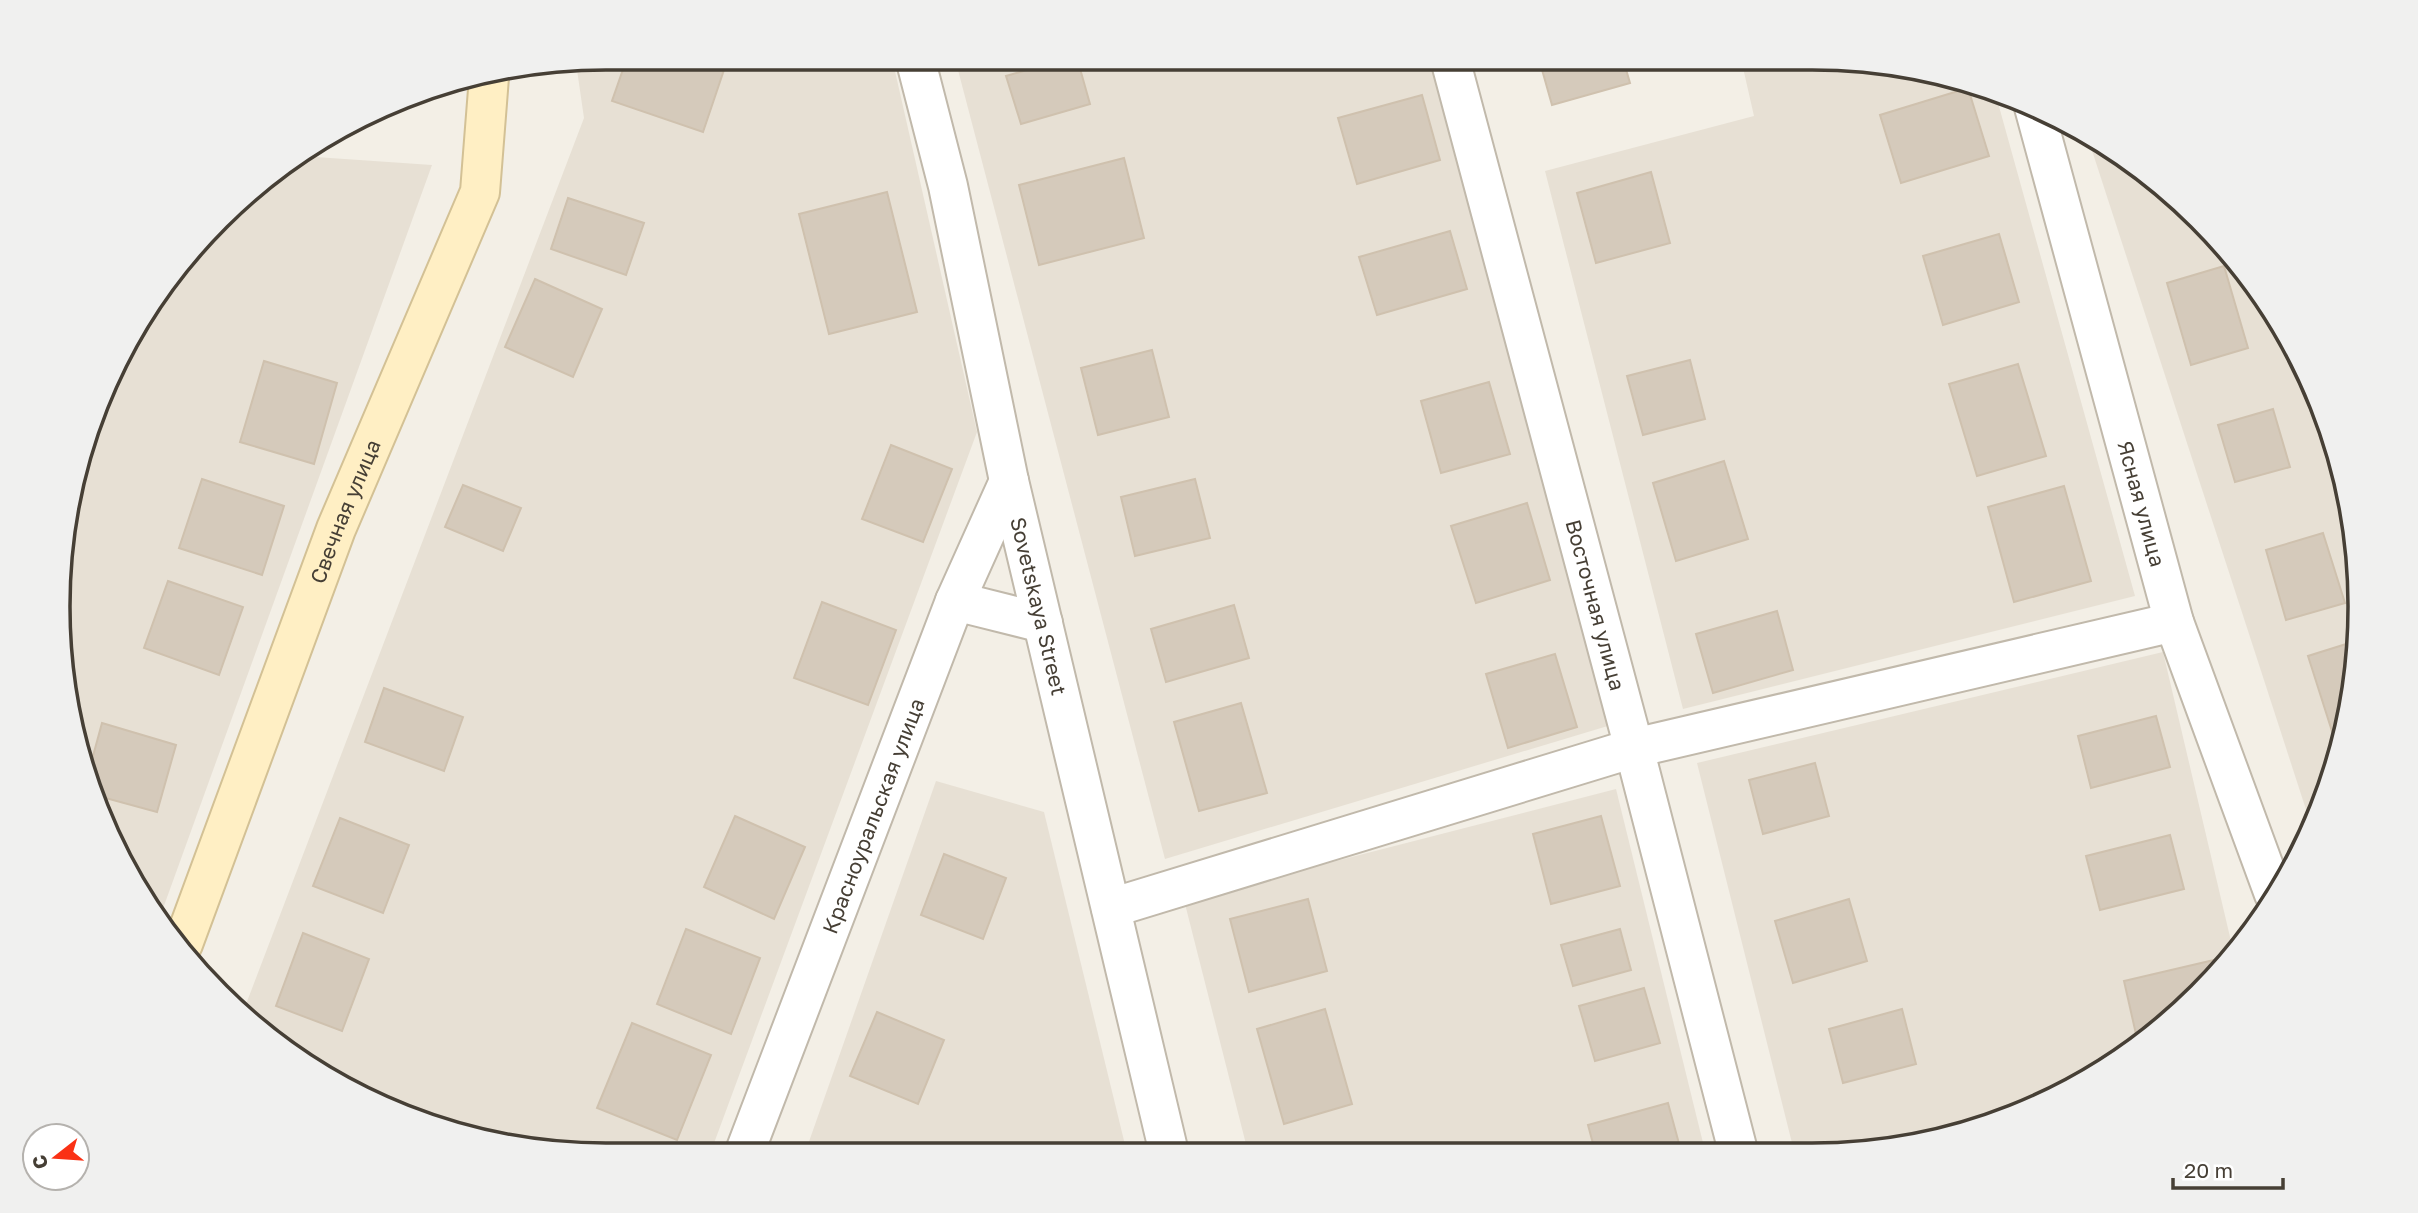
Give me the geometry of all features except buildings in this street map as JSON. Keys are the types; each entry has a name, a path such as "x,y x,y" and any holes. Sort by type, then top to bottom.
{"street":[{"name":"Sovetskaya Street","path":"918,70 948,186 1009,481 1167,1143"},
{"name":"Восточная улица","path":"1453,70 1736,1143"},
{"name":"Свечная улица","path":"185,938 336,529 480,192 489,83"},
{"name":"Ясная улица","path":"2039,120 2174,622 2270,884"},
{"name":"Красноуральская улица","path":"748,1143 954,601 1009,481"},
{"path":"954,601 1043,623"},
{"path":"1111,908 1634,748 2174,622"}],"shaded area":[{"path":"895,70 977,432 714,1143 571,1142 502,1133 434,1115 369,1088 338,1071 308,1053 246,1004 584,118 577,71"},
{"path":"958,70 1433,70 1611,725 1165,859"},
{"path":"1744,70 1847,71 1882,75 1950,88 1998,104 2135,596 1683,709 1545,171 1754,116"},
{"path":"2092,149 2165,203 2191,227 2237,280 2258,308 2293,369 2320,434 2338,502 2343,536 2347,571 2347,642 2338,711 2330,745 2307,812"},
{"path":"313,157 432,165 163,909 125,844 98,779 80,711 75,677 71,642 71,571 80,502 98,434 125,369 160,308 227,227 280,181"},
{"path":"2163,652 2231,941 2191,986 2138,1032 2110,1053 2049,1088 1984,1115 1916,1133 1847,1142 1792,1143 1697,763"},
{"path":"936,781 1044,812 1125,1143 809,1143"},
{"path":"1616,789 1703,1143 1246,1143 1184,900"}]}
